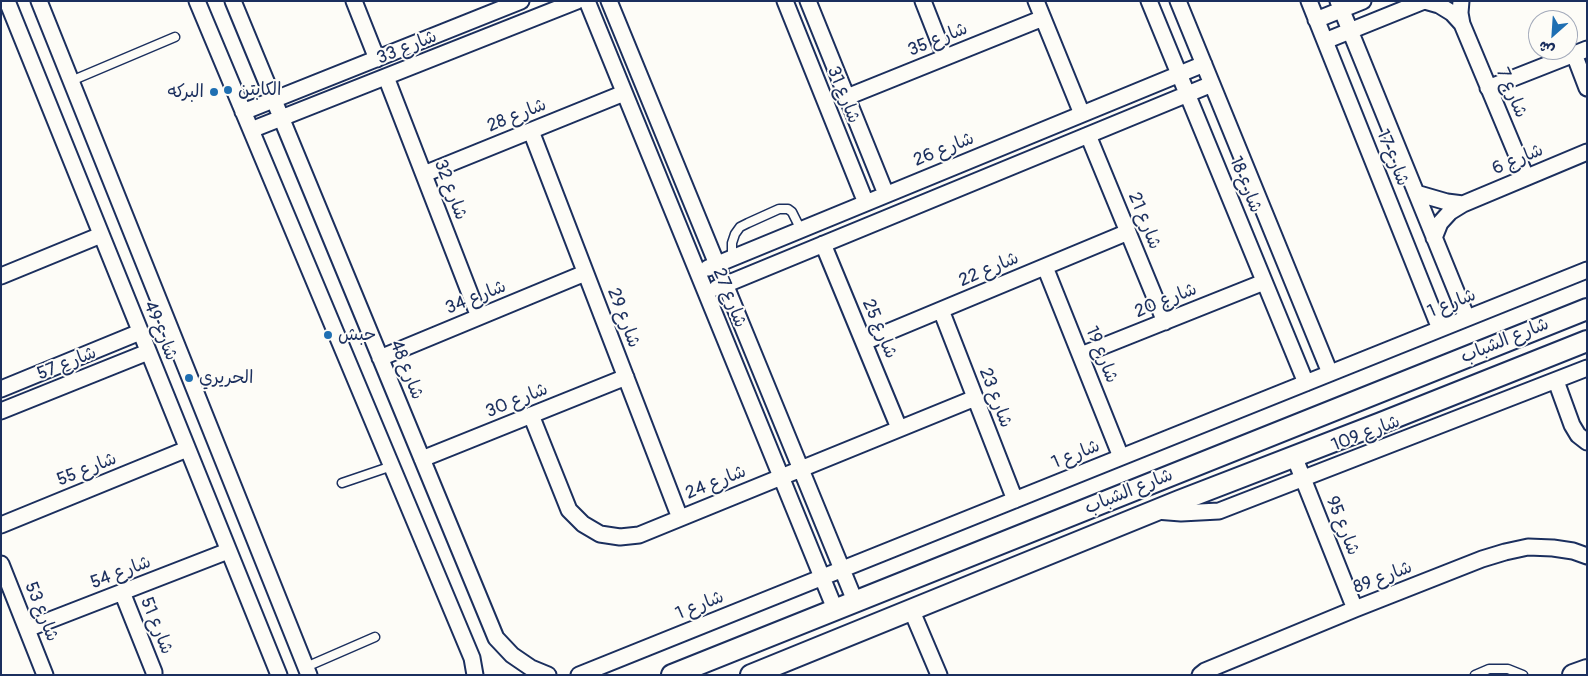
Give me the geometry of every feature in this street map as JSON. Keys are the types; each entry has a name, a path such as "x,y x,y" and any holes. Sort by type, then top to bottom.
{"street":[{"name":"شارع 49","path":"7,1 279,675"},
{"name":"شارع 49","path":"39,1 307,671"},
{"path":"197,1 472,658 475,675"},
{"name":"شارع 48","path":"233,1 496,638 512,655 531,668 548,675"},
{"path":"354,1 377,59"},
{"name":"شارع 33","path":"244,112 521,1"},
{"name":"شارع 33","path":"251,130 578,1"},
{"name":"شارع 27","path":"587,1 835,609"},
{"name":"شارع 27","path":"609,1 855,602"},
{"name":"شارع 31","path":"785,1 866,203"},
{"name":"شارع 31","path":"808,1 886,194"},
{"path":"923,1 945,58"},
{"path":"1036,1 1082,114"},
{"name":"شارع 18","path":"1149,1 1306,383"},
{"name":"شارع 18","path":"1178,1 1330,373"},
{"name":"شارع 17","path":"1309,1 1440,329"},
{"path":"1316,20 1340,6 1363,1"},
{"path":"1325,41 1425,1"},
{"name":"شارع 7","path":"1425,1 1439,5 1452,13 1462,24"},
{"name":"شارع 7","path":"1460,1 1462,24 1526,177"},
{"name":"شارع 17","path":"1340,6 1467,318"},
{"name":"شارع 35","path":"847,97 1043,18"},
{"path":"1488,88 1580,52 1587,88"},
{"name":"شارع 26","path":"698,272 1204,64"},
{"name":"شارع 32","path":"386,77 479,317"},
{"path":"706,292 1212,84"},
{"name":"شارع 28","path":"424,174 624,93"},
{"name":"شارع 29","path":"531,131 680,518"},
{"name":"شارع 21","path":"1088,135 1165,322"},
{"name":"شارع 6","path":"1434,238 1440,223 1450,212 1463,204 1587,152"},
{"path":"1416,193 1447,202 1463,204"},
{"name":"شارع 22","path":"864,342 1128,232"},
{"path":"1,276 101,235"},
{"name":"شارع 25","path":"823,244 899,428"},
{"name":"شارع 19","path":"1045,266 1122,457"},
{"name":"شارع 1","path":"578,675 1587,270"},
{"name":"شارع 34","path":"380,358 585,273"},
{"name":"شارع 20","path":"1081,356 1264,282"},
{"name":"شارع الشباب","path":"672,675 1587,309"},
{"name":"شارع 23","path":"940,310 1014,500"},
{"name":"شارع 57","path":"1,389 140,332"},
{"name":"شارع الشباب","path":"751,675 776,670 911,609 1155,510 1587,340"},
{"name":"شارع 57","path":"1,411 148,352"},
{"name":"شارع 109","path":"1155,510 1181,513 1219,510 1587,368"},
{"name":"شارع 30","path":"422,459 626,378"},
{"path":"1556,381 1572,425 1578,435 1587,442"},
{"name":"شارع 24","path":"531,415 569,510 583,524 600,534 620,537 639,534 680,518 974,398"},
{"path":"1238,448 1249,473"},
{"name":"شارع 55","path":"1,525 187,449"},
{"name":"شارع 95","path":"1294,456 1355,609"},
{"name":"شارع 89","path":"1200,675 1205,671 1355,609 1482,559 1528,547 1573,551 1587,556"},
{"name":"شارع 54","path":"27,629 228,551"},
{"name":"شارع 53","path":"1,564 45,675"},
{"name":"شارع 51","path":"122,592 154,675"},
{"path":"911,609 939,675"},
{"path":"1573,675 1587,670"}],"lane":[{"path":"71,81 175,37"},
{"path":"732,258 732,243 740,227 779,209 788,209 792,212 801,230"},
{"path":"342,483 392,466"},
{"path":"307,671 375,637"},
{"path":"1475,675 1490,669 1508,669 1523,675"}],"place":[{"name":"الكابتن","path":"228,90"},
{"name":"البركه","path":"214,92"},
{"name":"حبش","path":"328,335"},
{"name":"الحريري","path":"189,378"}]}
